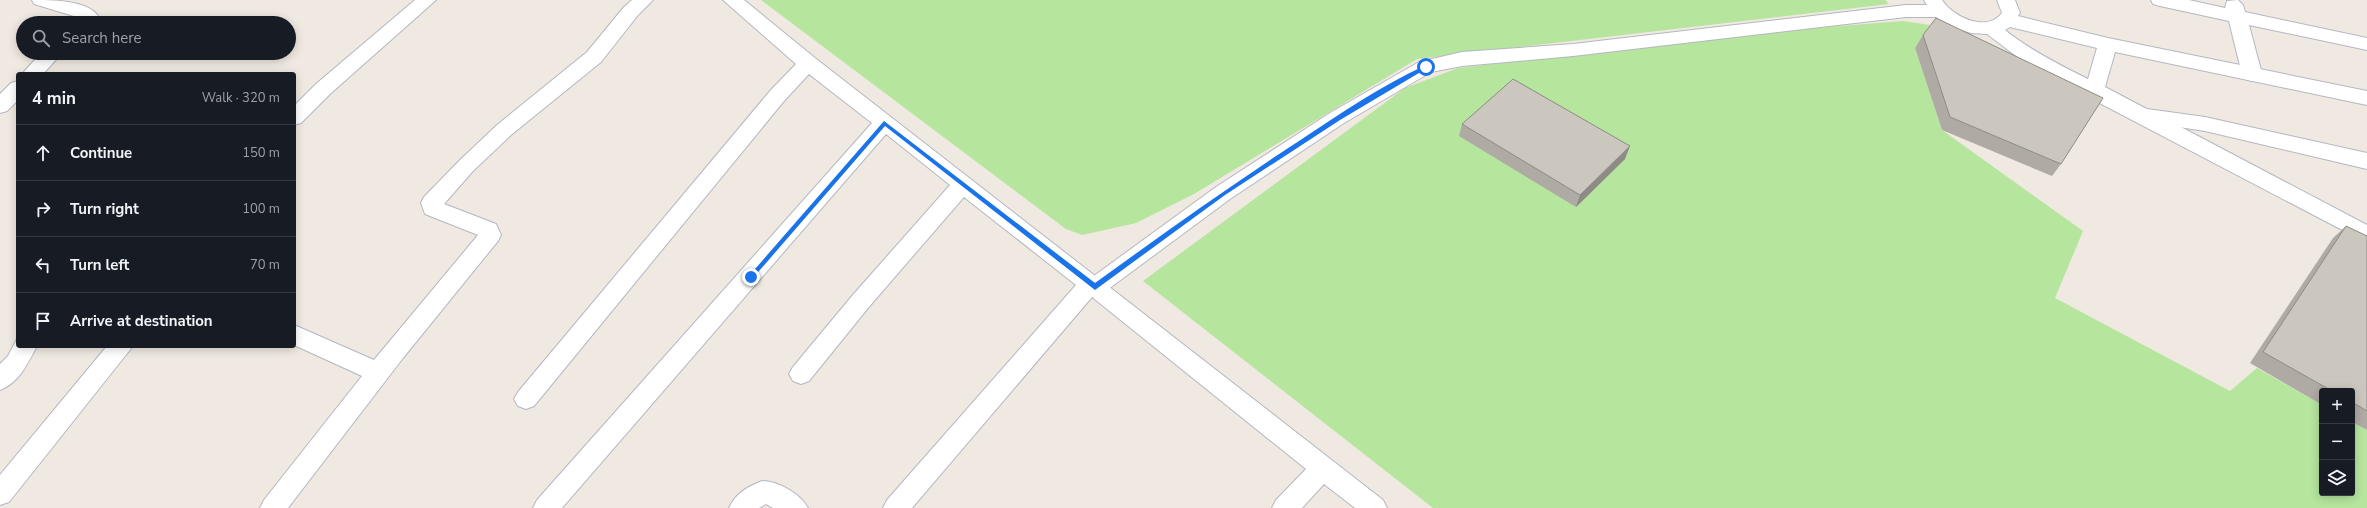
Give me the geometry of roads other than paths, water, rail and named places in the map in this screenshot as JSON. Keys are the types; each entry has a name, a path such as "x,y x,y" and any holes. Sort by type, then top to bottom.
{"street":[{"path":"41,0 87,14 89,16"},
{"path":"296,116 323,89 427,0"},
{"path":"274,508 378,373 490,235 488,230 433,208 432,203 466,166 504,130 594,57 631,11 644,0"},
{"path":"732,0 808,63 1093,285 1374,508"},
{"path":"896,508 1093,285 1223,193 1337,118 1406,77 1426,67 1462,59 1573,50 1906,11 1933,4 1963,24 1990,27 2001,25 2008,20 2011,12 2006,0"},
{"path":"2160,0 2235,8 2367,44"},
{"path":"2235,8 2252,74"},
{"path":"2008,20 2108,44 2367,98"},
{"path":"1990,27 2013,48 2051,71 2094,90 2367,235"},
{"path":"2094,90 2108,44"},
{"path":"34,72 45,60"},
{"path":"526,399 776,96 808,63"},
{"path":"0,106 16,90"},
{"path":"2140,115 2205,124 2367,161"},
{"path":"546,508 884,123"},
{"path":"801,374 860,302 963,184"},
{"path":"296,335 378,373"},
{"path":"0,380 16,363 24,348"},
{"path":"0,494 119,348"},
{"path":"1285,508 1323,468"},
{"path":"742,508 756,493 766,491 795,508"}]}
